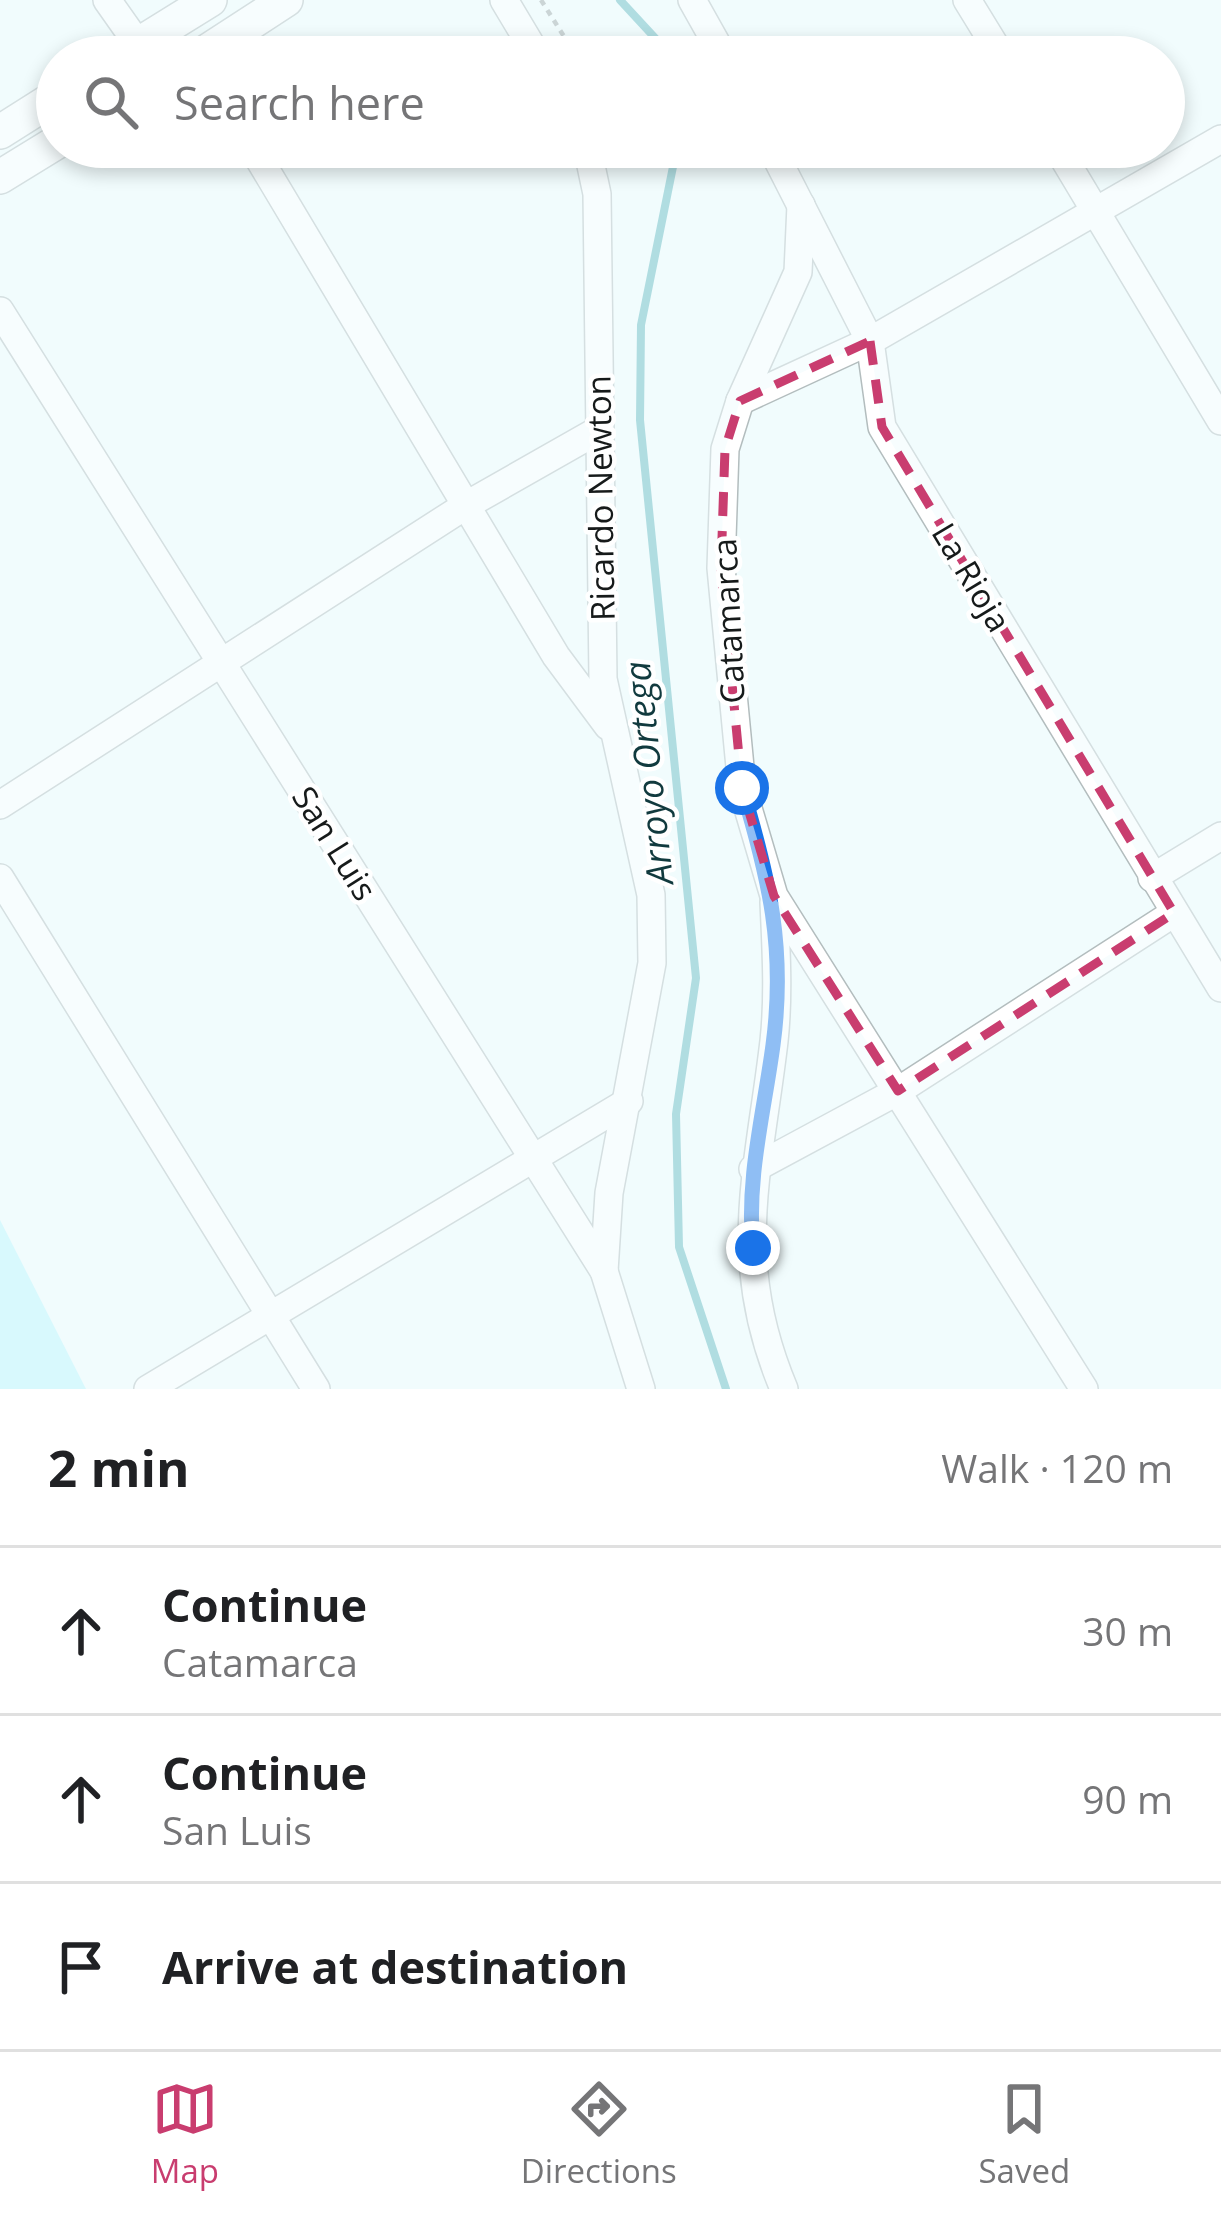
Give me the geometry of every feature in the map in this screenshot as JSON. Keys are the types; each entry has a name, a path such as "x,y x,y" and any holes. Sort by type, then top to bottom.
{"main road":[{"path":"151,36 210,0"},
{"path":"230,36 286,0"},
{"path":"0,132 36,109"},
{"path":"0,177 36,155"}],"street":[{"path":"107,0 122,36"},
{"path":"504,0 525,36"},
{"path":"692,0 712,36"},
{"path":"967,0 989,36"},
{"path":"1185,160 1221,139"},
{"path":"264,168 556,656 612,730"},
{"name":"Ricardo Newton","path":"591,168 597,194 603,679 645,859 654,921 652,963 609,1192 604,1271"},
{"name":"La Rioja","path":"782,168 870,341 882,428 1221,988"},
{"path":"1070,168 1221,421"},
{"path":"740,401 870,341 1171,168"},
{"name":"Catamarca","path":"801,206 798,272 740,401 725,449 721,568 742,788 774,896 1084,1389"},
{"name":"San Luis","path":"0,311 604,1271 641,1389"},
{"path":"0,805 465,506 597,431"},
{"path":"1152,878 1221,836"},
{"path":"0,878 316,1389"},
{"path":"774,896 775,1025 750,1217 761,1316 784,1389"},
{"path":"753,1169 898,1091 1174,913"},
{"path":"148,1389 629,1101"}],"path":[{"path":"541,0 564,36"},
{"path":"620,168 621,177"}],"highlighted area":[{"path":"870,341 882,427 1174,913 898,1091 774,896 742,788 721,568 725,449 740,401"}],"shaded area":[{"path":"0,1220 86,1389 0,1389"}],"waterway":[{"name":"Arroyo Ortega","path":"620,0 653,36"},
{"name":"Arroyo Ortega","path":"673,168 641,325 640,420 696,978 676,1114 679,1247 726,1389"}],"route":[{"path":"742,788 774,896 778,988 753,1169 753,1248"}]}
